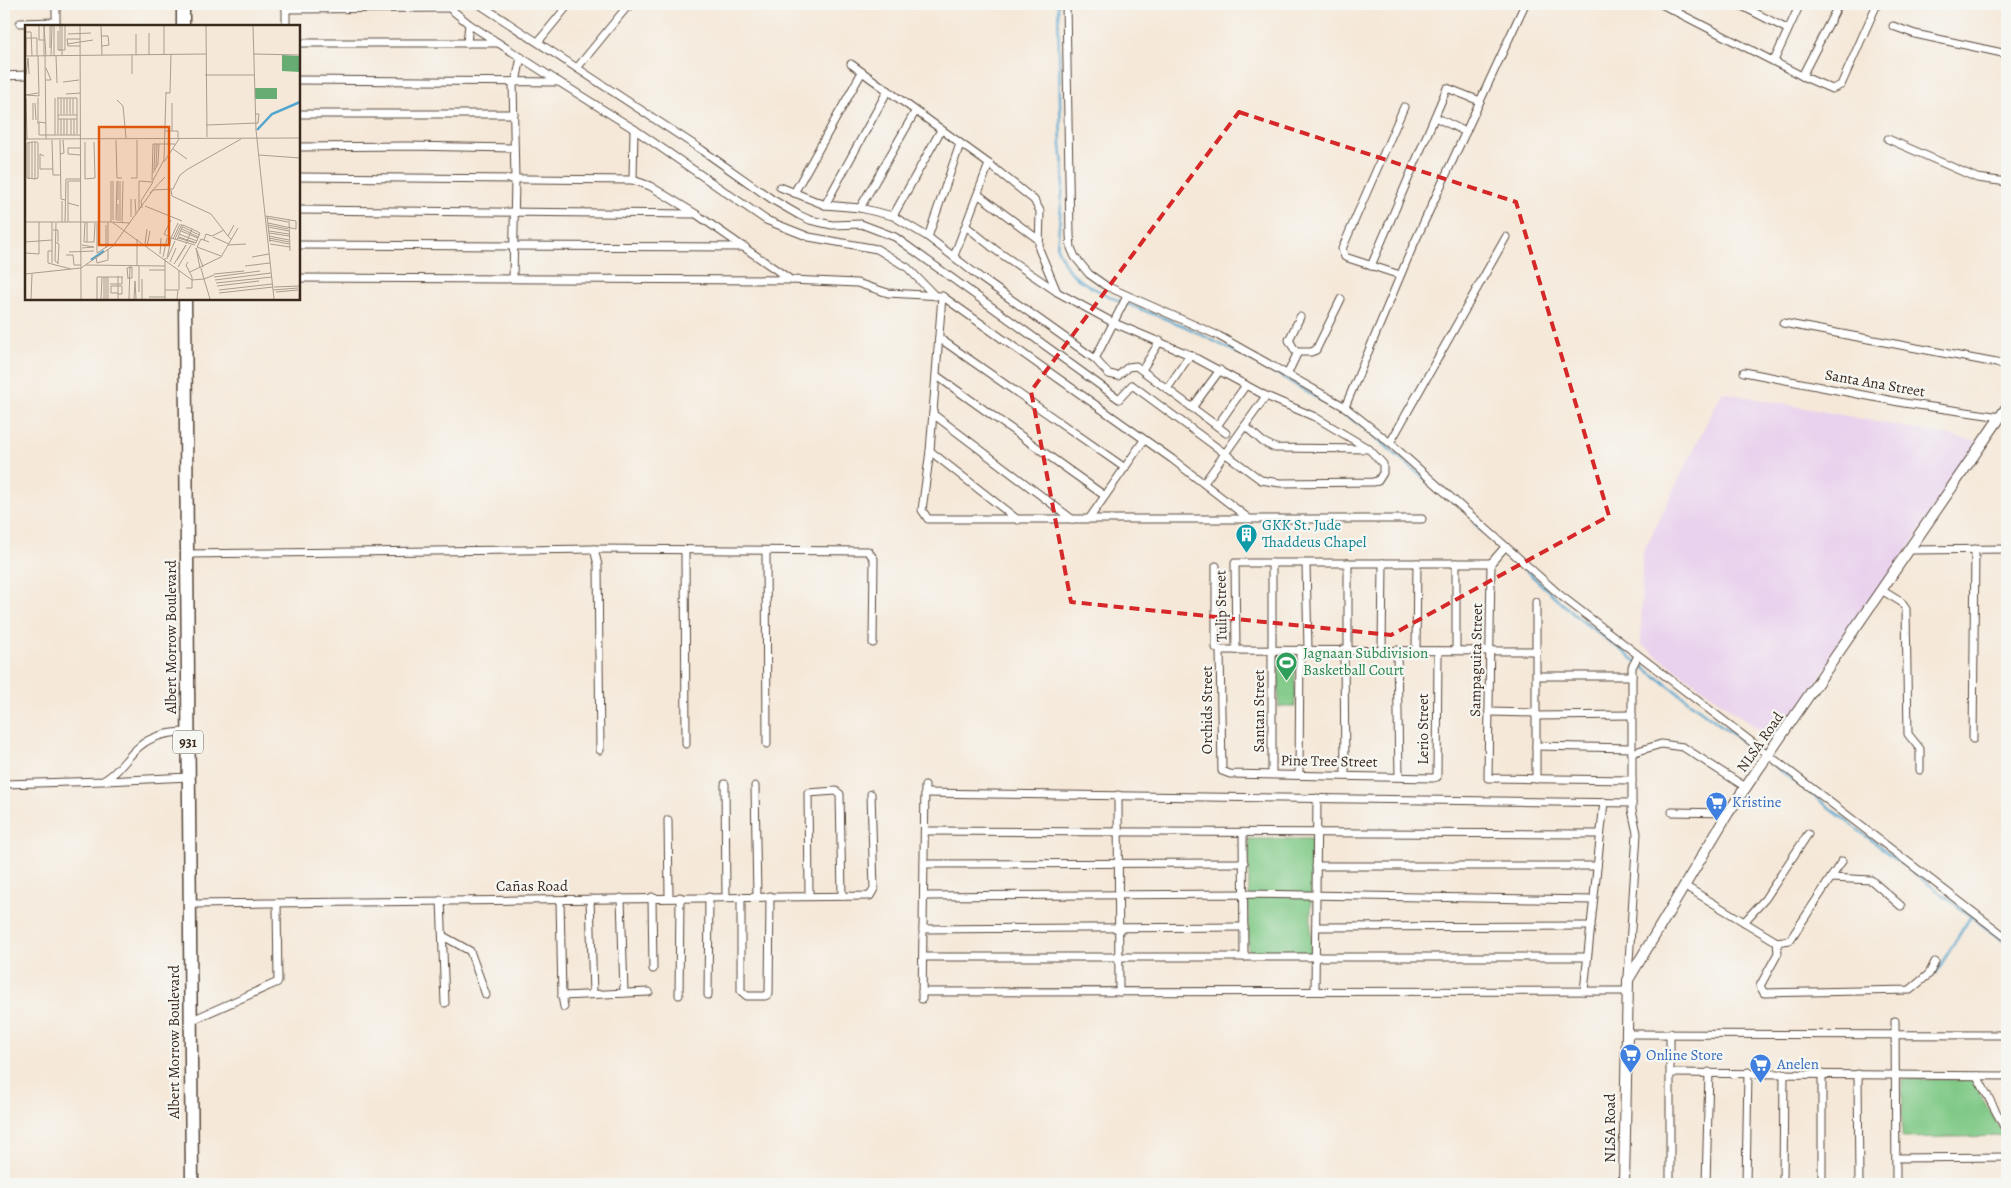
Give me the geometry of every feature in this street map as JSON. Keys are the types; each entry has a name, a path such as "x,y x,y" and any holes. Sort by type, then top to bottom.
{"highway":[{"path":"183,4 183,25"},
{"name":"Albert Morrow Boulevard","path":"185,300 192,1184"}],"main road":[{"name":"NLSA Road","path":"1624,1184 1627,985 1728,813 1883,591 2007,407"}],"street":[{"path":"20,23 56,24 56,4"},
{"path":"479,4 702,150 773,200 799,215 832,225 861,224 895,237 1120,399 1132,385 1265,482 1373,482 1380,478 1383,466 1379,458 1369,449 1315,417 1266,396 1190,355 1114,323 1057,292 967,227"},
{"path":"538,42 568,4"},
{"path":"577,68 626,8 632,4"},
{"path":"1066,4 1071,248 1089,274 1126,297 1219,336 1344,407 1390,443 1635,661 1768,758 2007,938"},
{"path":"1344,407 1400,275 1525,4"},
{"path":"1661,4 1802,76 1832,88 1841,85 1877,4"},
{"path":"1677,12 1681,4"},
{"path":"1738,4 1787,29"},
{"path":"1774,61 1800,4"},
{"path":"1802,76 1839,4"},
{"path":"286,25 286,6 446,6 469,24 634,129 766,220 809,237 878,248 908,268 939,296 1204,483 1248,518"},
{"path":"467,43 469,24"},
{"path":"1893,26 1915,34 2007,54"},
{"path":"300,43 498,42"},
{"path":"513,278 515,82 521,57"},
{"path":"851,64 989,164 1031,197 1038,207 1040,252 1057,292"},
{"path":"794,193 862,72"},
{"path":"4,76 25,76"},
{"path":"300,81 559,82"},
{"path":"1371,266 1448,88 1480,101"},
{"path":"825,205 888,90"},
{"path":"1400,275 1345,257 1342,250 1404,107"},
{"path":"860,208 915,112"},
{"path":"300,114 514,114"},
{"path":"1435,117 1466,132"},
{"path":"633,180 634,129"},
{"path":"893,216 942,130"},
{"path":"1888,139 1977,178 2007,182"},
{"path":"928,237 960,144"},
{"path":"300,147 408,146 514,148"},
{"path":"954,256 967,227 989,164"},
{"path":"300,177 633,180 650,186 696,214 791,280"},
{"path":"780,188 825,205 860,208 893,216 928,237 1095,359 1113,376 1118,376 1130,366 1136,366 1226,432"},
{"path":"979,195 1038,240"},
{"path":"300,210 696,214"},
{"path":"1390,443 1506,237"},
{"path":"300,245 745,247"},
{"path":"1034,276 1045,265"},
{"path":"300,278 791,280 857,283 888,293 939,296"},
{"path":"939,296 939,338 933,414 922,510 925,518 931,520 1422,519"},
{"path":"1095,359 1126,297"},
{"path":"1297,352 1316,350 1341,299"},
{"path":"1297,352 1290,340 1300,317"},
{"path":"1783,322 2007,365"},
{"path":"939,338 1125,468"},
{"path":"1142,370 1160,341"},
{"path":"1287,375 1297,352"},
{"path":"1167,389 1190,355"},
{"path":"1192,408 1220,370"},
{"name":"Santa Ana Street","path":"1744,372 1904,403 2000,417"},
{"path":"936,376 1105,496"},
{"path":"1217,426 1246,385"},
{"path":"1204,483 1266,396"},
{"path":"933,414 1073,519"},
{"path":"1245,426 1274,448 1369,449"},
{"path":"1089,519 1144,440"},
{"path":"930,451 1018,520"},
{"path":"1272,563 1491,563 1505,547"},
{"path":"187,554 594,549 868,551 874,559 873,643"},
{"path":"594,549 598,565 600,750"},
{"path":"1973,738 1975,549"},
{"path":"1911,550 2007,549"},
{"path":"685,550 686,744"},
{"path":"766,551 767,744"},
{"name":"Tulip Street","path":"1236,650 1235,563 1272,563"},
{"name":"Santan Street","path":"1272,563 1272,774"},
{"path":"1345,775 1348,563"},
{"path":"1382,650 1383,563"},
{"path":"1416,650 1417,563"},
{"path":"1456,563 1456,650"},
{"name":"Sampaguita Street","path":"1491,563 1488,778 1536,779"},
{"path":"1306,564 1308,649"},
{"name":"Orchids Street","path":"1216,566 1216,648 1220,650 1221,770"},
{"path":"1883,591 1901,602 1906,609 1908,734 1920,749 1920,770"},
{"path":"1536,602 1536,779 1632,780"},
{"path":"1299,774 1300,649"},
{"path":"1220,650 1537,651"},
{"path":"1397,650 1398,776"},
{"name":"Lerio Street","path":"1437,777 1438,651"},
{"path":"1632,803 1118,796 925,789 922,996 1118,992 1584,991 1627,985 1637,833 1632,803 1631,751 1632,676 1635,661"},
{"path":"1537,676 1632,676"},
{"path":"1489,712 1632,715"},
{"path":"103,781 111,777 141,744 170,732 188,732"},
{"path":"1536,746 1631,751 1661,744 1684,747 1747,788"},
{"name":"Pine Tree Street","path":"1221,770 1230,774 1437,777"},
{"path":"4,784 189,777"},
{"path":"725,784 726,897"},
{"path":"755,786 757,897"},
{"path":"809,895 808,793 836,791 840,794 842,896"},
{"name":"Cañas Road","path":"190,904 809,895 870,896 873,894 871,794"},
{"path":"1118,796 1118,992"},
{"path":"1315,991 1317,798"},
{"path":"1584,991 1604,802"},
{"path":"1672,812 1728,813"},
{"path":"668,820 669,897"},
{"path":"925,831 1600,834"},
{"path":"1243,833 1244,957"},
{"path":"1744,922 1765,899 1808,834"},
{"path":"1684,886 1777,942 1790,940 1842,861"},
{"path":"924,864 1244,863"},
{"path":"1316,866 1597,866"},
{"path":"1831,878 1871,880 1901,906"},
{"path":"924,896 1244,894 1593,900"},
{"path":"741,897 741,991 747,996 765,996 769,994 770,896"},
{"path":"652,897 653,969"},
{"path":"679,995 680,897"},
{"path":"708,995 709,897"},
{"path":"621,898 624,993"},
{"path":"590,899 593,994"},
{"path":"441,900 445,1003"},
{"path":"560,900 562,996 564,1006"},
{"path":"190,1021 278,982 277,903"},
{"path":"1316,927 1591,926"},
{"path":"923,928 1244,927"},
{"path":"443,936 470,951 486,995"},
{"path":"1777,942 1778,953 1760,986 1764,993 1910,990 1929,974 1935,962"},
{"path":"923,958 1588,957"},
{"path":"562,996 649,992"},
{"path":"1895,1021 1896,1184"},
{"path":"1670,1033 1670,1184"},
{"path":"1626,1034 2007,1036"},
{"path":"1706,1184 1709,1072"},
{"path":"1671,1073 1748,1072 2007,1076"},
{"path":"1746,1184 1748,1072"},
{"path":"1783,1184 1784,1073"},
{"path":"1822,1074 1822,1184"},
{"path":"1858,1074 1859,1184"},
{"path":"1977,1076 2007,1132"},
{"path":"1896,1158 2007,1157"}],"highlighted area":[{"path":"1239,112 1516,202 1609,516 1391,635 1071,602 1031,391"}],"shaded area":[{"path":"1722,392 1981,442 1776,742 1641,644 1642,554"}],"green space":[{"name":"Jagnaan Subdivision Basketball Court","path":"1295,654 1295,707 1279,707 1278,655"},
{"path":"1249,839 1311,839 1311,953 1248,953"},
{"path":"1903,1079 1972,1080 2004,1136 1902,1138"}],"waterway":[{"path":"1058,4 1061,146 1064,174 1057,248 1067,268 1078,279 1091,287 1117,300 1184,326 1271,370 1361,425 1431,484"},
{"path":"1474,523 1577,617 1763,757"},
{"path":"1767,760 2007,944"},
{"path":"1935,974 1971,916"}],"place":[{"name":"GKK St. Jude Thaddeus Chapel","path":"1246,553"},
{"name":"Jagnaan Subdivision Basketball Court","path":"1287,681"},
{"name":"Kristine","path":"1716,821"},
{"name":"Online Store","path":"1630,1074"},
{"name":"Anelen","path":"1761,1083"}]}
